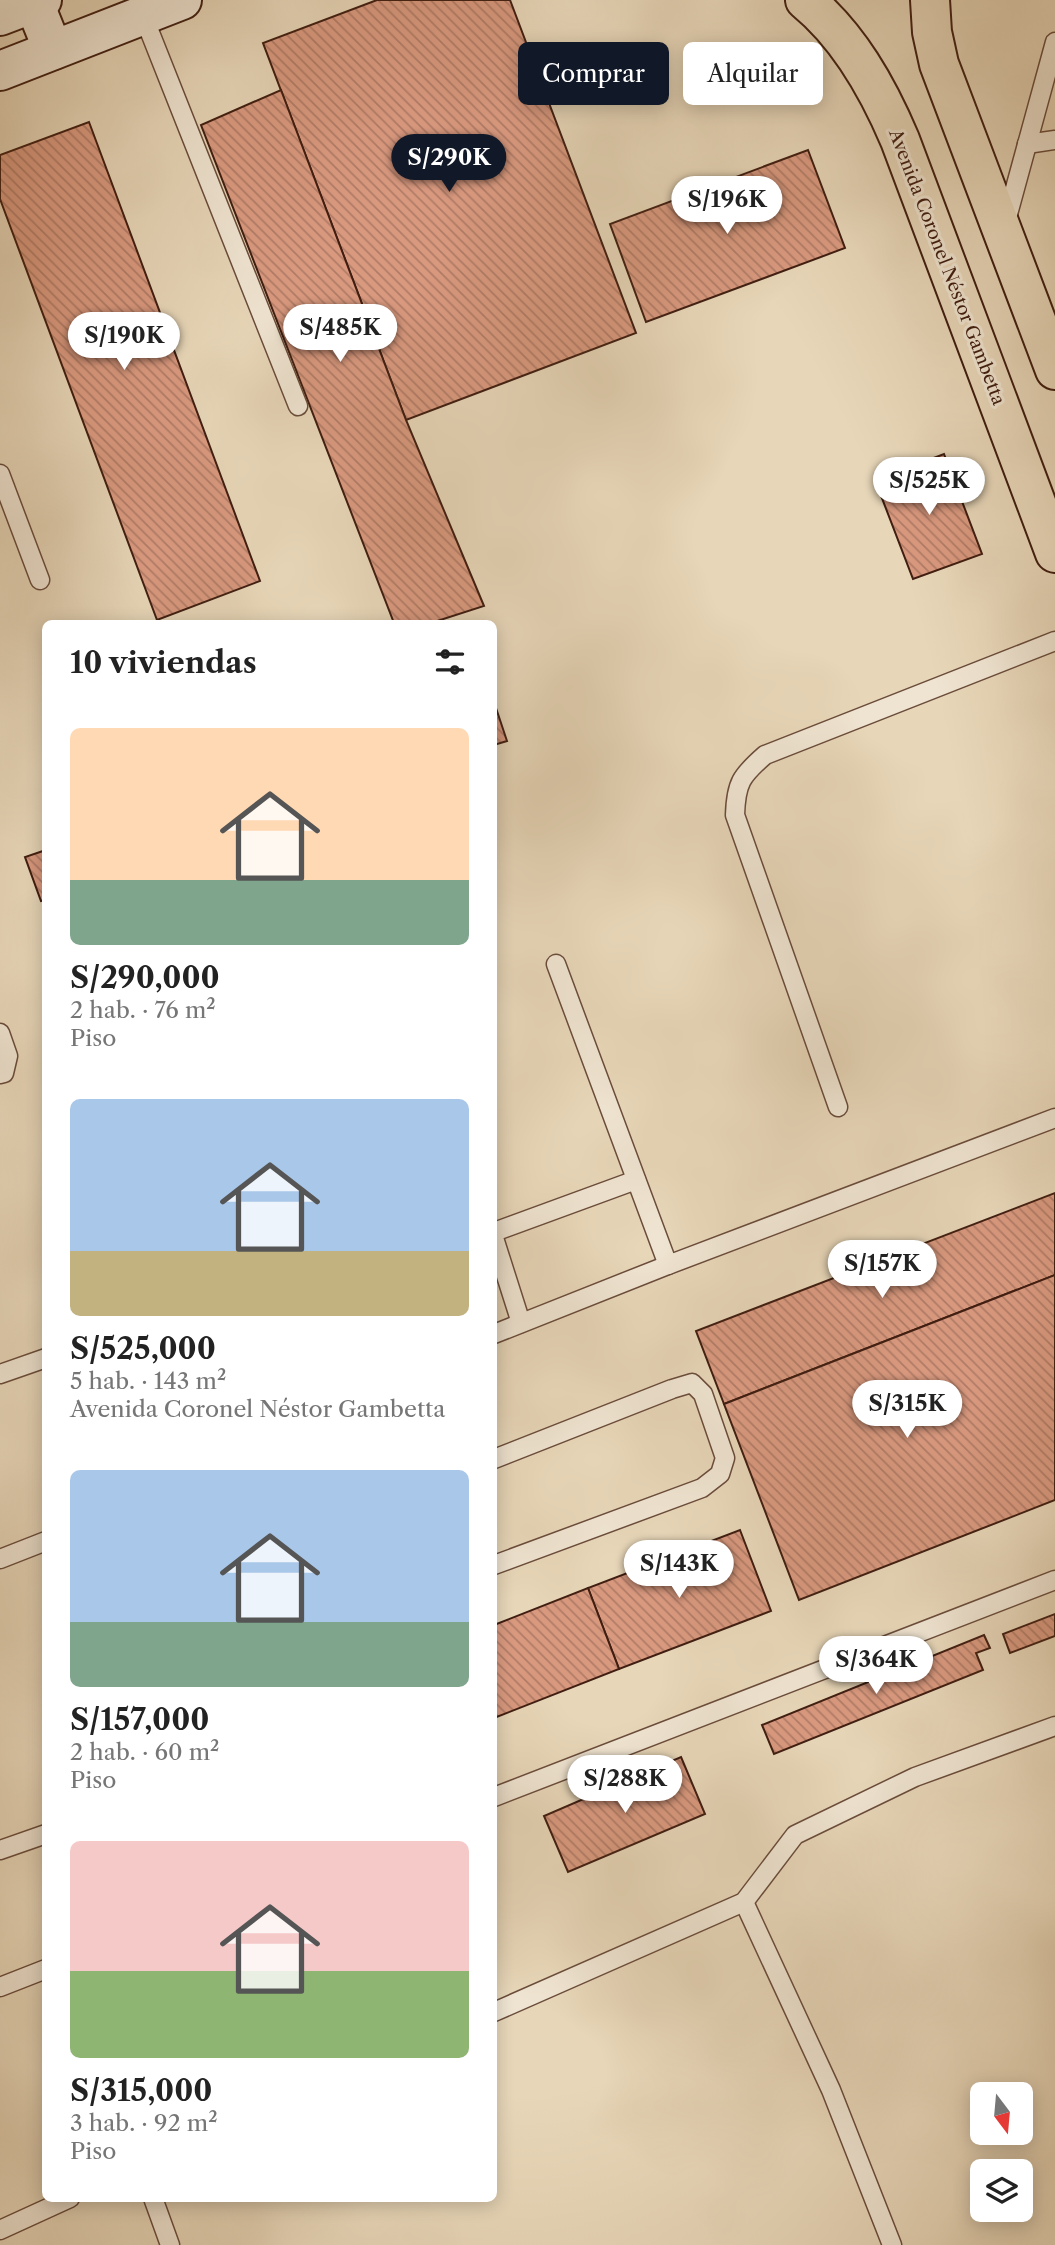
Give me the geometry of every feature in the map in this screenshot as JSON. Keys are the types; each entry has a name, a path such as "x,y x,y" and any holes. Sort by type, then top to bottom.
{"main road":[{"path":"0,71 182,0"},
{"name":"Avenida Coronel Néstor Gambetta","path":"805,0 839,35 864,69 883,102 900,140 1055,553"},
{"path":"930,0 932,32 939,64 1003,235 1053,358"},
{"path":"25,6 53,50"}],"lane":[{"path":"143,15 298,406"},
{"path":"1003,235 1055,42"},
{"path":"1027,144 1055,140"},
{"path":"0,474 40,580"},
{"path":"838,1107 735,815 736,792 747,770 765,755 1055,641"},
{"path":"556,964 668,1265"},
{"path":"0,1033 9,1056 4,1073 0,1074"},
{"path":"497,1333 1055,1118"},
{"path":"497,1230 636,1180"},
{"path":"497,1247 521,1323"},
{"path":"0,1374 42,1359"},
{"path":"497,1458 692,1383 703,1394 725,1458 720,1474 702,1488 497,1564"},
{"path":"0,1559 42,1543"},
{"path":"497,1796 1055,1580"},
{"path":"497,2011 744,1902 795,1835 915,1777 1055,1726"},
{"path":"0,1850 42,1835"},
{"path":"744,1902 831,2090 892,2245"},
{"path":"0,1987 42,1971"},
{"path":"0,2230 61,2202"},
{"path":"154,2202 170,2245"}],"building":[{"path":"377,0 510,0 526,42 518,42 518,105 550,105 636,333 406,420 263,43"},
{"path":"281,90 406,420 484,606 440,620 393,620 201,125"},
{"path":"89,122 260,581 157,620 0,199 0,155"},
{"path":"808,150 845,248 646,322 610,224"},
{"path":"944,454 982,554 913,579 875,480"},
{"path":"497,711 507,741 497,744"},
{"path":"42,851 42,901 41,901 25,857"},
{"path":"1055,1193 1055,1275 724,1404 696,1331"},
{"path":"1055,1275 1055,1500 799,1600 724,1404"},
{"path":"740,1530 771,1611 619,1669 588,1588"},
{"path":"588,1588 619,1669 497,1717 497,1624"},
{"path":"1055,1614 1055,1636 1010,1653 1003,1634"},
{"path":"984,1635 990,1648 976,1653 983,1670 774,1754 762,1725"},
{"path":"681,1757 705,1814 568,1872 544,1816"}]}
